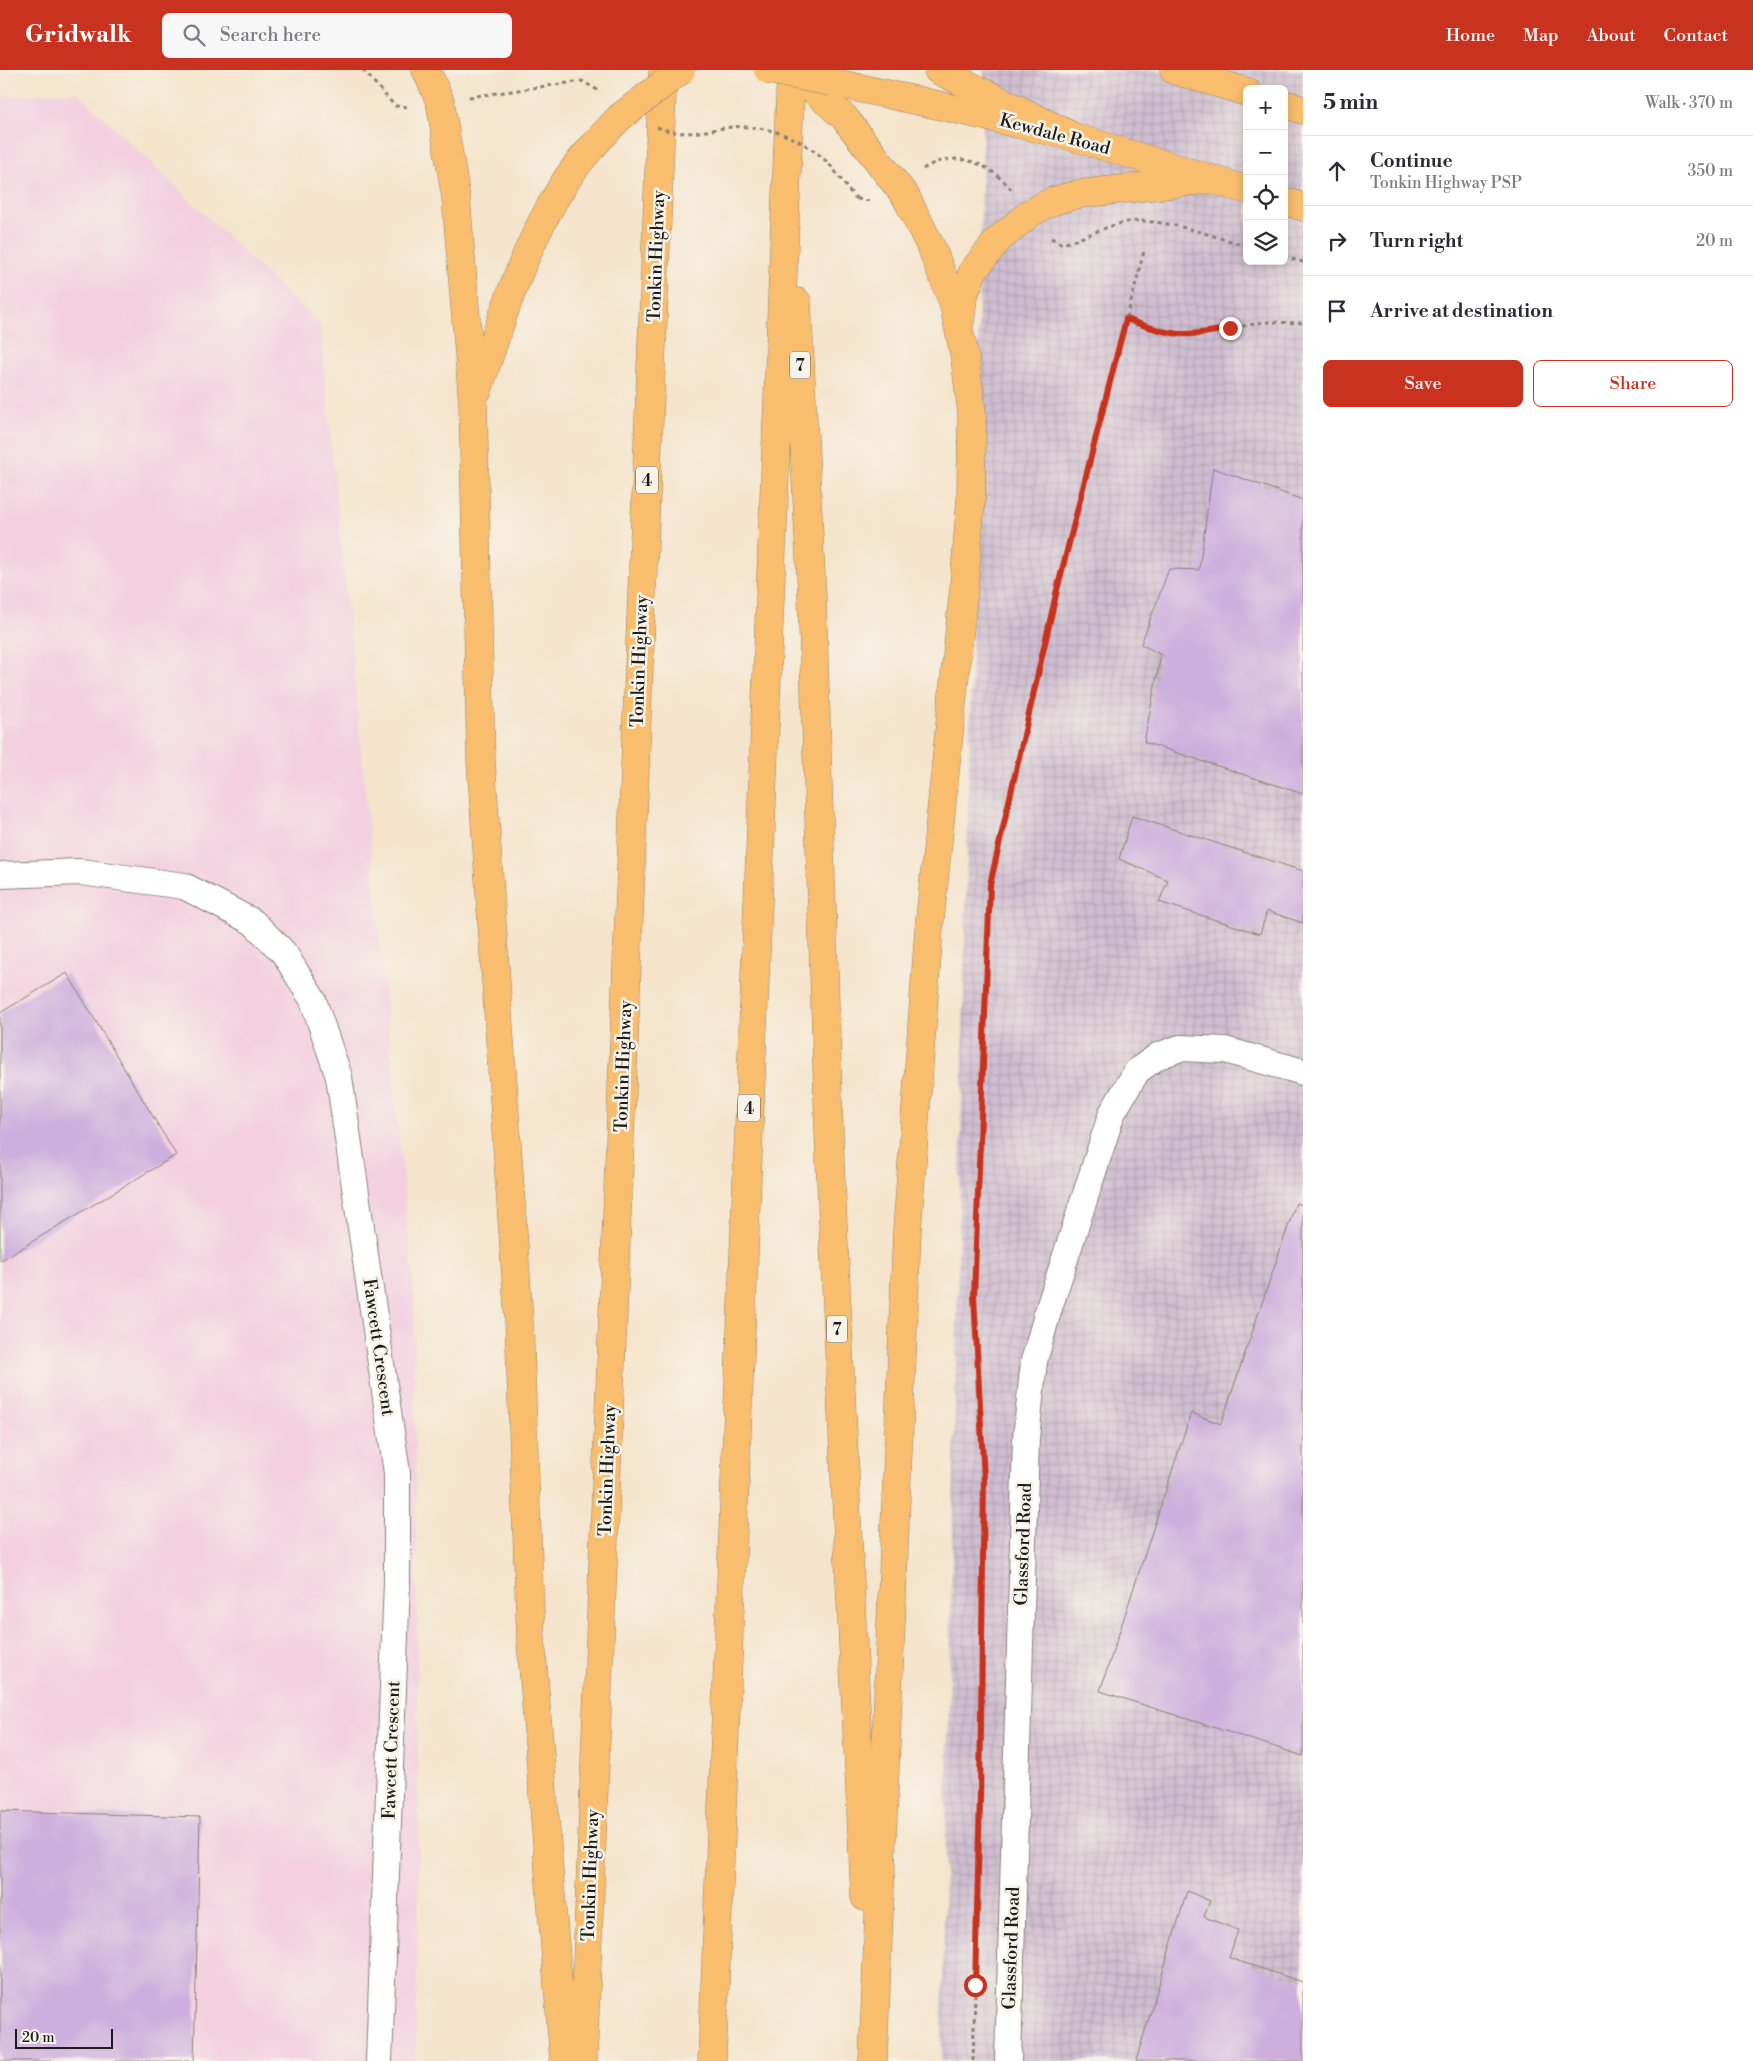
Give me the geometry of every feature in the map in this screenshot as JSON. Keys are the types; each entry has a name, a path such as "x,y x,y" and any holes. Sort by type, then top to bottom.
{"main road":[{"path":"426,70 440,102 456,198 473,403 481,761 519,1321 531,1642 564,2061"},
{"name":"Tonkin Highway","path":"583,2061 663,70"},
{"path":"473,403 523,261 563,185 597,141 619,118 682,70"},
{"name":"Kewdale Road","path":"768,70 794,72 1074,137 1243,189"},
{"path":"938,70 1074,137"},
{"path":"1178,71 1243,91"},
{"path":"794,72 844,116 906,197 932,249 953,302 959,328 972,413 971,499 964,587 929,929 907,1231 873,2061"},
{"name":"4","path":"712,2061 788,134 794,72"},
{"path":"1288,105 1303,110"},
{"name":"7","path":"788,134 812,596 830,1160 873,2061"},
{"path":"959,328 963,298 973,271 998,240 1030,213 1053,201 1079,194 1212,179"},
{"path":"1288,203 1303,207"}],"street":[{"name":"Fawcett Crescent","path":"0,875 81,872 184,886 253,922 284,953 313,1000 339,1077 397,1473 397,1581 379,2061"},
{"name":"Glassford Road","path":"1008,2061 1026,1448 1034,1361 1112,1113 1138,1071 1158,1056 1180,1048 1225,1050 1303,1072"}],"path":[{"path":"363,70 395,106 408,106"},
{"path":"464,98 582,81 599,91"},
{"path":"654,125 669,132 686,134 726,127 774,131 794,138 827,161 857,199 871,201"},
{"path":"932,163 956,158 976,163 998,174 1012,190"},
{"path":"1049,237 1062,244 1109,227 1138,221 1186,229 1243,245"},
{"path":"973,2061 980,1795 984,1480 974,1296 990,885 1057,590 1144,251"},
{"path":"1288,257 1303,262"},
{"path":"1126,319 1161,332 1194,336 1264,322 1303,323"}],"shaded area":[{"path":"984,70 1303,70 1303,2061 941,2061"},
{"path":"77,92 320,325 414,1294 419,1874 415,2061 0,2061 0,96"}],"building":[{"path":"1213,468 1303,500 1303,794 1144,742 1161,655 1141,644 1169,569 1199,570"},
{"path":"1132,816 1303,871 1303,923 1267,911 1260,934 1159,902 1168,880 1119,859"},
{"path":"67,973 176,1155 0,1261 0,1013"},
{"path":"1296,1203 1303,1205 1303,1756 1100,1691 1191,1413 1221,1424"},
{"path":"0,1811 200,1817 194,2061 0,2061"},
{"path":"1187,1891 1210,1901 1204,1917 1238,1930 1229,1958 1303,1982 1303,2061 1136,2061"}],"route":[{"path":"975,1985 980,1795 984,1480 974,1296 990,885 1057,590 1126,319 1161,332 1194,336 1230,328"}]}
